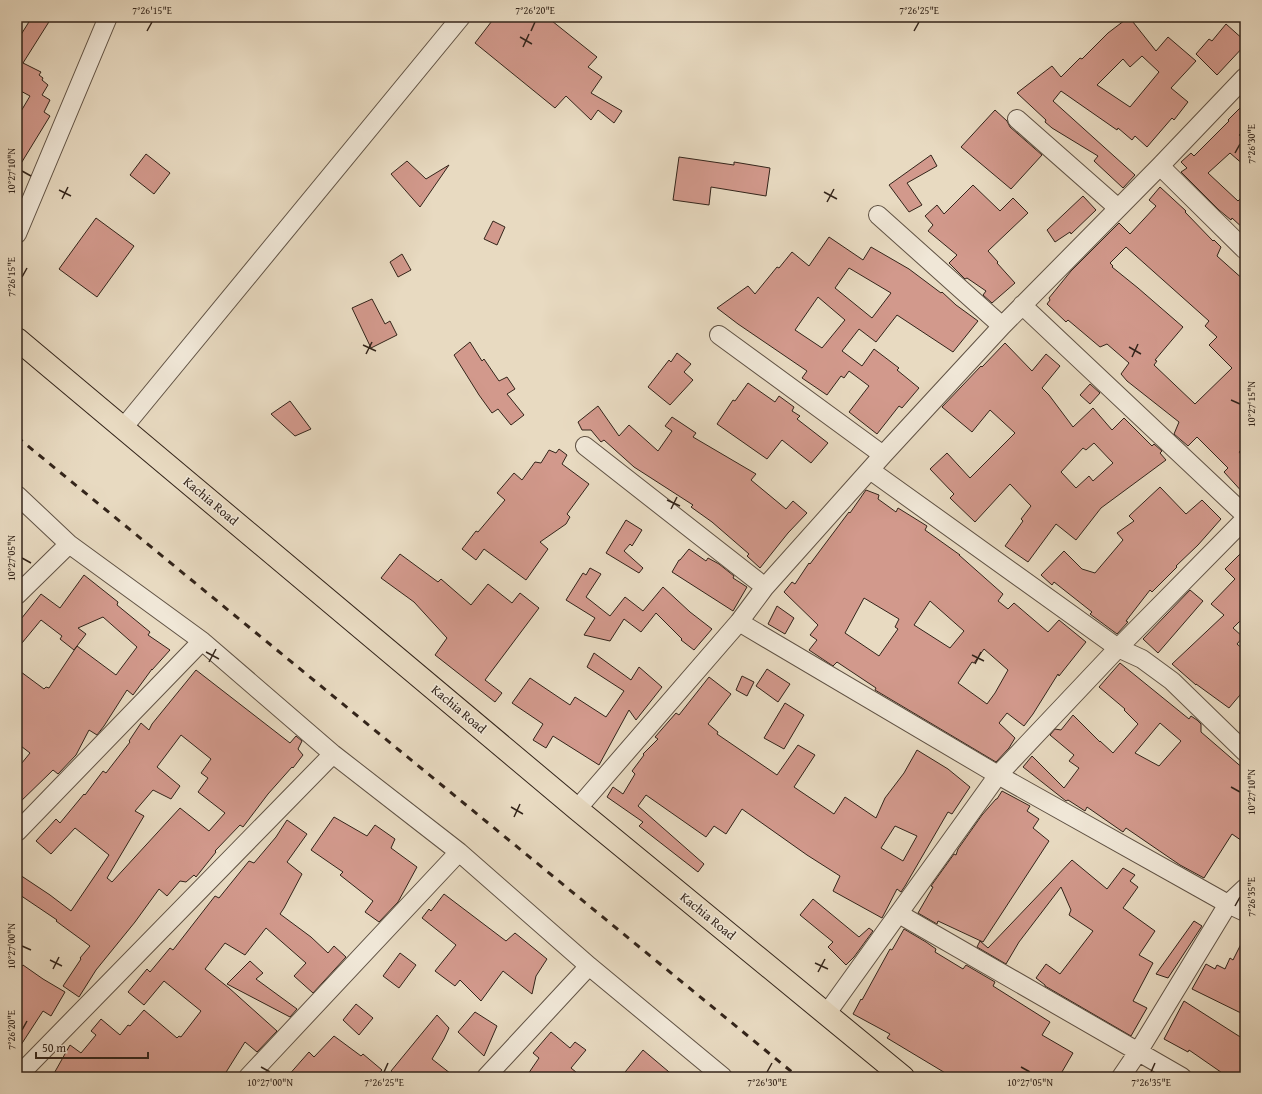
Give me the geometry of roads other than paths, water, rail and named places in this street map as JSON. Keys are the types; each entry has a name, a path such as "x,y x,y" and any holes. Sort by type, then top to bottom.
{"main road":[{"name":"Kachia Road","path":"17,339 577,809 903,1077"}],"street":[{"path":"17,234 108,17"},
{"path":"123,428 461,17"},
{"path":"577,809 739,622 766,587 883,455 1022,305 1160,166 1245,77"},
{"path":"1017,119 1118,208"},
{"path":"1160,166 1245,250"},
{"path":"878,215 1002,326"},
{"path":"1022,305 1245,515"},
{"path":"719,334 883,455"},
{"path":"586,446 766,587"},
{"path":"870,470 1118,648 1142,659 1172,682 1245,752"},
{"path":"17,495 69,544 202,641 333,754 460,852 589,966 723,1077"},
{"path":"827,1013 998,775 1118,648 1245,519"},
{"path":"17,595 69,544"},
{"path":"739,622 998,775 1228,904 1245,912"},
{"path":"17,832 202,641"},
{"path":"17,1077 333,754"},
{"path":"248,1077 460,852"},
{"path":"1121,1077 1138,1052 1228,904 1245,888"},
{"path":"899,914 1182,1077"},
{"path":"486,1077 589,966"}],"railway":[{"path":"17,437 798,1077"}]}
